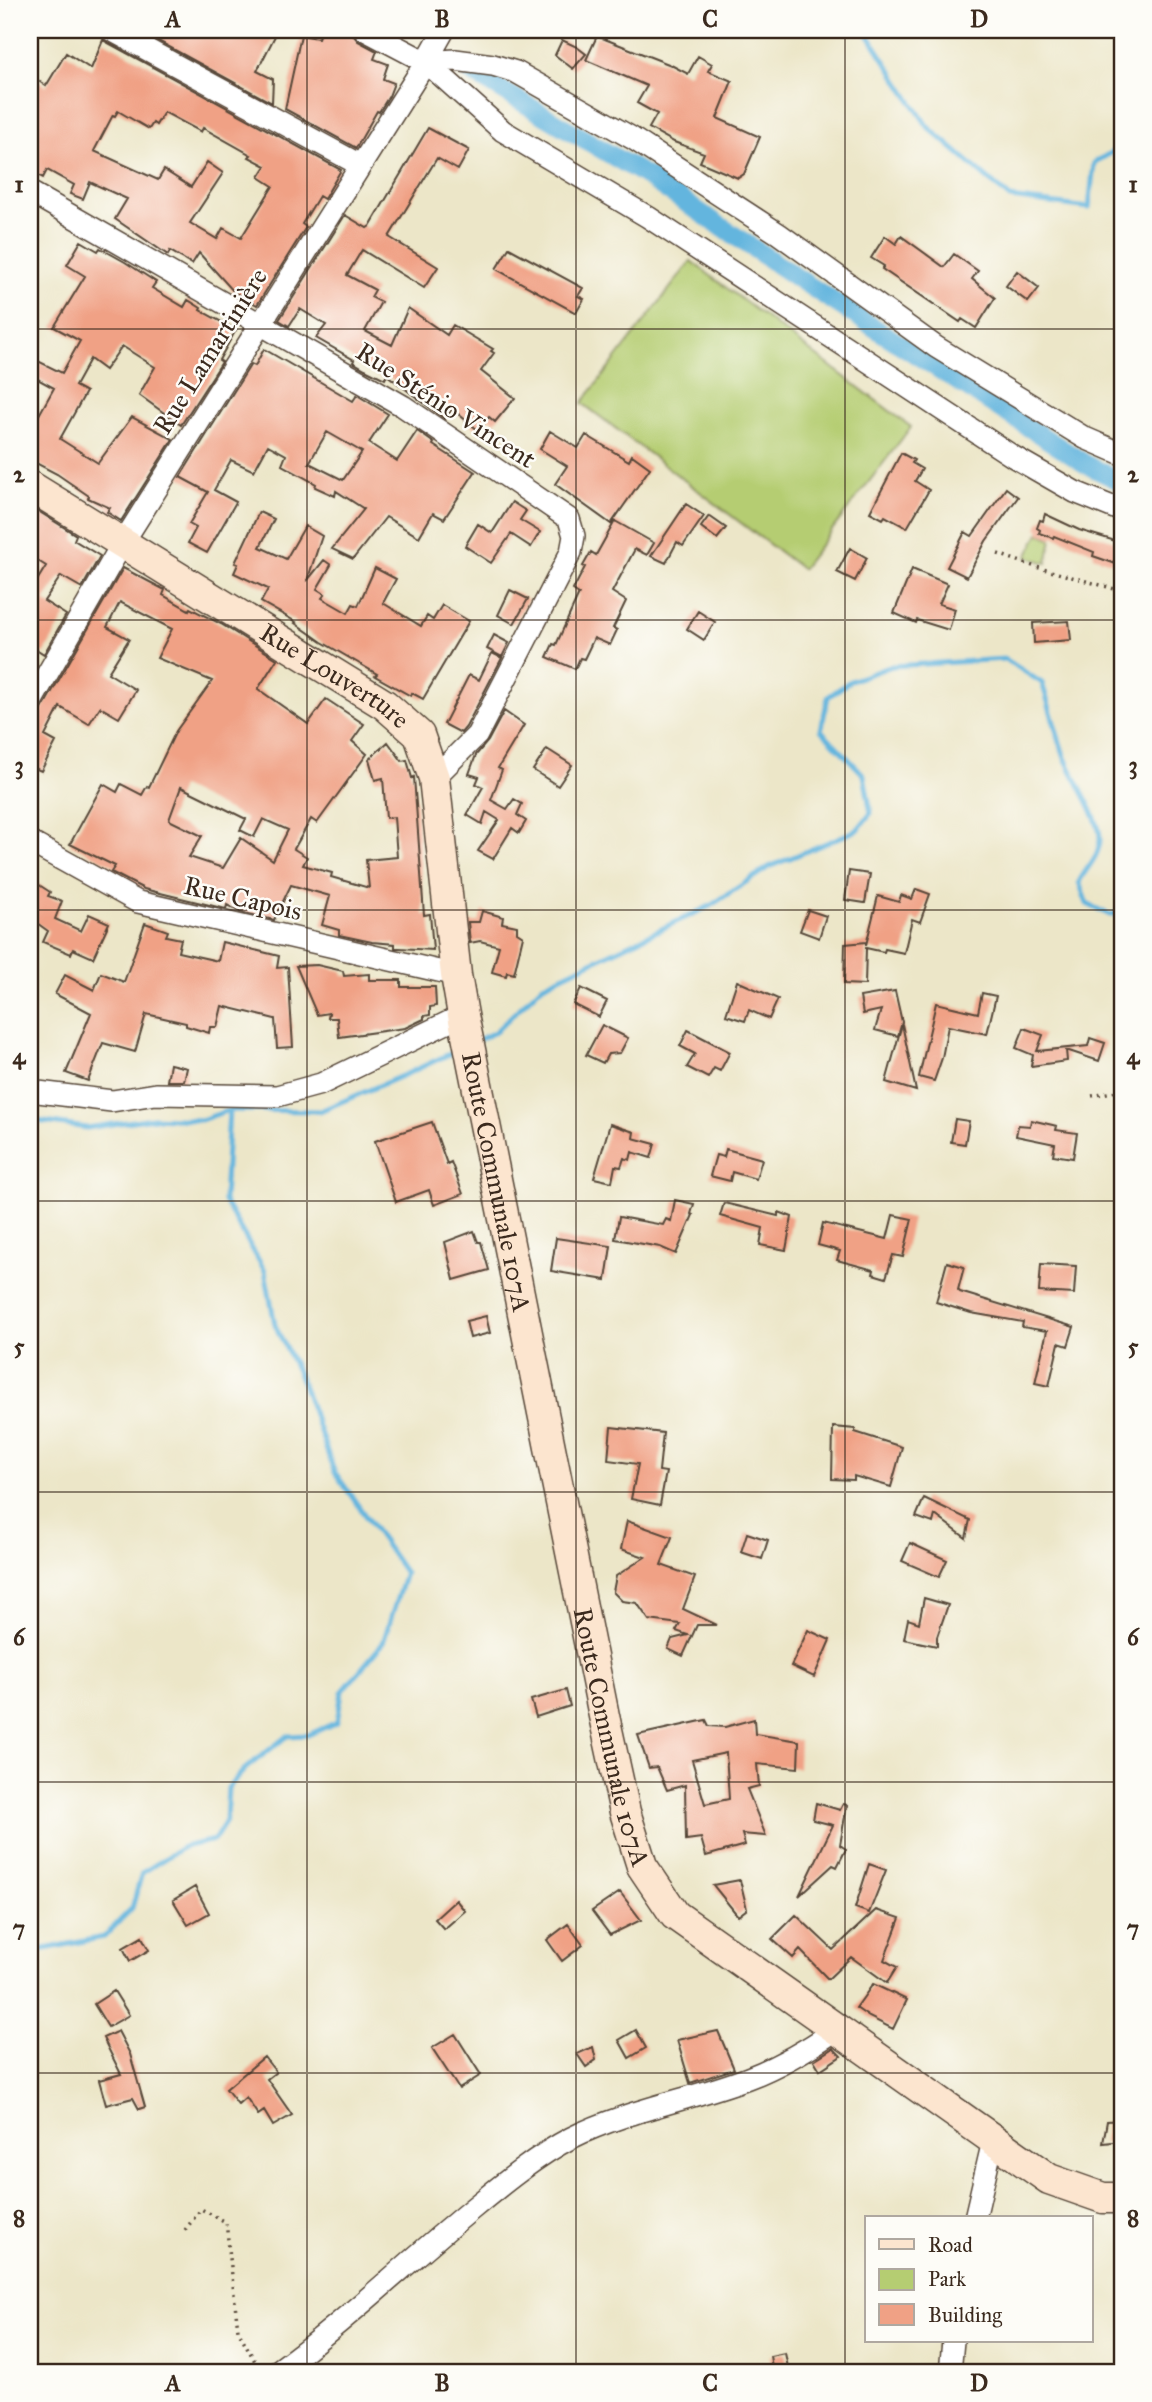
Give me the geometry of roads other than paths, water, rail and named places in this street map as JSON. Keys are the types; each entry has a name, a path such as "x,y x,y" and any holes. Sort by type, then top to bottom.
{"main road":[{"name":"Rue Louverture","path":"30,486 385,705 419,735 434,779 456,975 465,1021"},
{"name":"Route Communale 107A","path":"465,1021 607,1730 625,1812 642,1866 675,1915 993,2141 1049,2179 1103,2198 1122,2198"}],"street":[{"path":"111,30 360,165"},
{"path":"365,30 426,62 503,131 648,216 1014,457 1075,492 1122,511"},
{"name":"Rue Lamartinière","path":"30,705 122,544 444,30"},
{"path":"426,62 454,60 493,65 516,72 632,138 779,234 936,347 1085,438 1122,454"},
{"name":"Rue Sténio Vincent","path":"30,192 403,406 569,519 574,536 571,552 477,735 434,779"},
{"name":"Rue Capois","path":"30,842 138,902 456,975"},
{"path":"30,1091 112,1101 156,1094 277,1096 321,1084 465,1021"},
{"path":"276,2372 321,2340 420,2251 505,2182 570,2139 627,2116 747,2078 801,2054 836,2030"},
{"path":"975,2216 993,2141"},
{"path":"950,2372 953,2342"}],"waterway":[{"path":"865,30 928,127 1010,198 1089,208 1094,163 1122,146"},
{"path":"468,70 643,174 802,281 1087,465 1122,482"},
{"path":"478,1040 495,1032 543,985 710,906 769,867 857,830 871,813 864,775 821,730 828,697 850,681 892,666 1005,659 1042,683 1064,755 1099,831 1098,851 1079,882 1087,904 1110,915 1122,912"},
{"path":"30,1952 104,1937 132,1908 142,1873 183,1847 214,1840 226,1821 228,1788 245,1769 287,1736 308,1735 337,1722 342,1692 383,1643 405,1573 334,1471 303,1384 275,1325 265,1271 224,1201 229,1110 320,1111 460,1049"},
{"path":"30,1120 87,1128 153,1118 201,1120 229,1110"}]}
